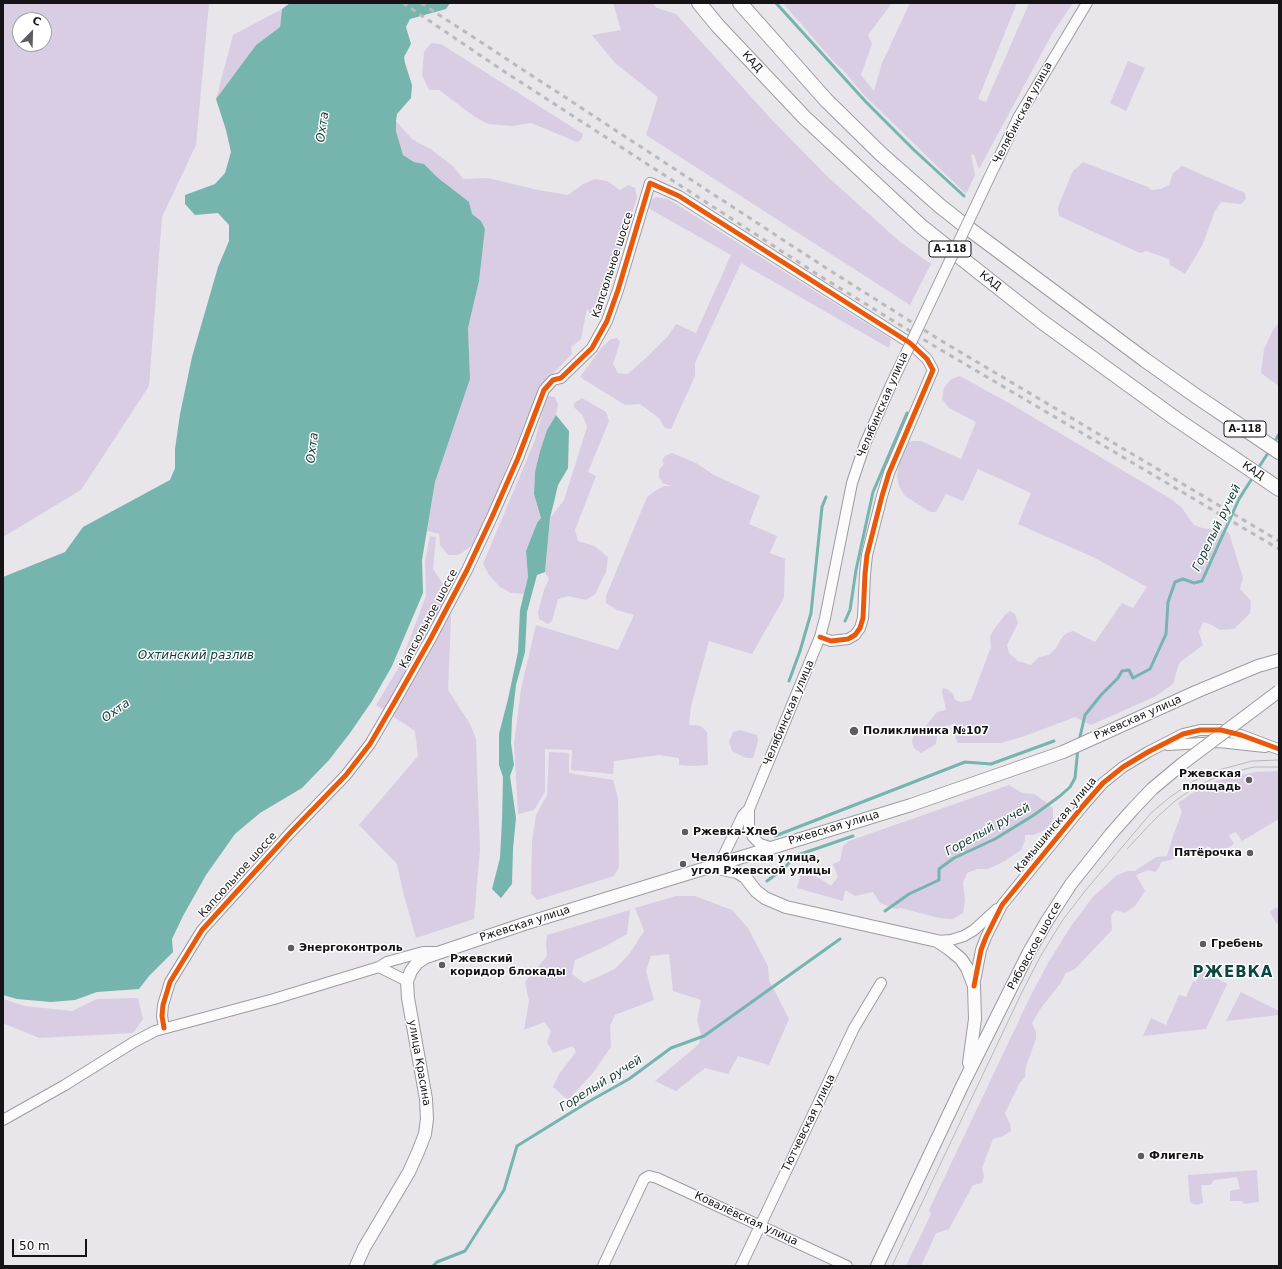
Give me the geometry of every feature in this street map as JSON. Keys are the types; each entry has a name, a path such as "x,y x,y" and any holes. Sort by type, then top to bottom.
{"highway":[{"name":"КАД","path":"699,3 718,26 804,117 922,227 1041,322 1279,489"},
{"name":"А-118","path":"740,3 831,105 881,154 940,206 1145,360 1279,452"}],"main road":[{"name":"Ржевская улица","path":"437,952 770,847 911,805 1063,752 1258,666 1279,660"},
{"name":"Рябовское шоссе","path":"877,1266 964,1082 1029,952 1071,884 1110,835 1152,789 1182,764 1279,691"},
{"path":"715,865 737,872 746,877 756,891 765,898 786,907 937,941 961,959 967,968 974,986 972,1043 970,1061 964,1082"},
{"path":"407,981 411,971 417,963 437,952"},
{"name":"улица Красина","path":"356,1266 364,1248 409,1172 425,1134 428,1119 426,1099 408,998 407,981"}],"street":[{"name":"Челябинская улица","path":"715,865 743,816 749,809 820,638 852,483 865,444 890,387 1020,116 1087,3"},
{"name":"Капсюльное шоссе","path":"164,1028 162,1016 163,1005 170,982 202,930 290,833 346,775 370,744 394,703 467,570 514,466 544,390 553,380 561,378 592,348 607,321 618,290 650,183 679,196 910,344 927,359 933,370 889,473 882,496 867,555 863,618 860,628 855,635 848,639 831,640 820,638"},
{"name":"Камышинская улица","path":"974,986 983,944 1002,905 1082,807 1103,784 1123,767 1148,752 1164,745 1219,742 1279,749"},
{"name":"Челябинская улица","path":"749,809 749,829 753,838 760,844 770,847"},
{"path":"937,941 951,940 964,936 974,930 1002,905"},
{"name":"Ржевская улица","path":"164,1028 184,1024 274,999 379,967 387,962 423,952 437,952"},
{"path":"379,967 407,981"},
{"name":"Тютчевская улица","path":"741,1266 854,1028 881,983"},
{"path":"3,1120 65,1085 134,1042 164,1028"},
{"name":"Ковалёвская улица","path":"603,1266 644,1179 649,1176 847,1266"}],"shaded area":[{"path":"3,3 209,3 196,145 162,217 149,386 81,490 3,537"},
{"path":"613,3 652,3 657,8 676,14 772,120 828,177 899,241 931,264 910,305 646,135 658,97 615,63 592,35 621,30"},
{"path":"783,3 892,3 868,35 872,44 861,75 874,91 882,63 910,3 1017,3 978,99 986,102 1029,3 1073,3 1052,34 979,169 974,155 971,154 975,175 966,194 865,96"},
{"path":"282,9 280,27 256,45 216,99 233,35"},
{"path":"431,43 441,44 583,134 581,140 577,142 531,123 512,126 488,124 475,117 439,90 429,90 422,75 424,52"},
{"path":"1128,61 1145,68 1126,111 1110,103"},
{"path":"396,121 412,139 432,150 454,167 463,179 488,178 538,190 568,195 583,184 595,179 607,181 620,190 628,185 635,188 637,197 604,306 596,315 590,314 587,308 581,339 571,347 572,354 544,383 535,398 476,543 458,555 448,555 440,545 439,534 427,531 435,482 470,379 468,328 479,281 485,229 481,221 472,214 424,164 414,162 403,155 396,131"},
{"path":"1083,162 1148,187 1151,190 1161,189 1169,185 1173,173 1182,166 1245,193 1246,199 1241,204 1221,202 1215,211 1202,246 1185,274 1170,265 1169,259 1146,251 1140,253 1059,216 1058,208 1073,171"},
{"path":"656,197 668,199 891,339 889,348 741,263 695,363 695,376 671,429 665,428 659,418 640,404 625,405 580,377 602,347 611,339 617,338 620,342 613,364 618,373 628,374 668,336 676,324 696,333 731,255 650,209 649,205 652,199"},
{"path":"1279,323 1279,386 1261,373 1264,349 1273,330"},
{"path":"960,376 1009,403 1171,499 1182,508 1194,525 1210,529 1218,527 1229,533 1243,578 1240,589 1251,601 1250,613 1234,629 1220,630 1203,622 1199,632 1203,645 1179,663 1173,684 1154,697 1091,725 1075,717 1025,736 1001,743 958,743 955,738 957,733 954,724 943,727 945,733 937,736 936,744 921,753 914,748 912,742 913,737 925,727 937,712 946,710 942,692 943,688 947,689 953,694 955,700 961,702 971,700 991,647 990,637 994,629 1010,611 1015,614 1018,623 1007,645 1009,653 1018,661 1031,665 1039,657 1049,655 1067,633 1073,631 1095,642 1122,603 1133,608 1147,587 1093,557 1018,524 1031,493 978,469 963,501 946,494 936,512 930,512 905,496 899,486 897,477 899,461 907,443 912,441 921,441 961,459 976,422 949,408 942,399 944,388 951,379"},
{"path":"547,396 555,397 558,404 556,415 547,430 535,472 534,494 541,518 537,523 526,551 528,577 524,594 511,593 500,587 489,575 483,564 535,440"},
{"path":"582,398 606,412 609,421 588,472 596,476 575,530 578,541 594,546 608,557 606,572 595,594 586,600 568,596 558,599 552,621 548,624 539,619 538,612 544,590 549,579 545,572 550,518 564,500 587,427 583,416 574,407 574,403"},
{"path":"672,453 696,463 714,475 760,496 749,524 777,536 770,553 785,559 784,598 752,654 709,641 691,706 689,725 702,727 707,732 708,765 679,765 679,758 659,755 614,761 613,774 571,770 572,750 545,749 545,792 534,810 518,814 514,744 521,689 536,625 618,650 634,615 617,610 606,603 606,596 647,497 664,486 671,486 663,483 659,477 659,470 664,464 662,460 665,456"},
{"path":"430,536 436,537 433,569 443,584 451,617 448,690 470,724 476,739 480,850 474,919 416,938 397,864 359,825 418,756 415,731 376,705 399,667 426,596 425,561"},
{"path":"740,730 757,735 758,741 753,758 746,758 732,751 729,742 733,732"},
{"path":"549,752 569,753 569,773 613,780 618,798 619,867 614,876 537,900 531,893 532,841 536,815 547,795"},
{"path":"1279,771 1279,819 1242,841 1236,832 1229,835 1234,844 1215,855 1214,850 1207,846 1201,854 1181,856 1161,862 1159,868 1155,872 1148,870 1136,875 1145,891 1135,906 1125,913 1115,910 1111,916 1112,930 1075,969 1066,973 1060,984 1041,1008 1032,1023 1036,1032 1036,1039 1026,1066 1025,1077 1019,1084 1005,1113 1010,1124 1011,1131 1003,1136 993,1139 982,1168 984,1176 982,1183 973,1185 949,1229 936,1233 921,1266 906,1266 931,1214 929,1210 1030,997 1048,963 1071,926 1093,897 1117,875 1128,871 1135,871 1156,857 1167,856 1182,812 1178,803 1195,791 1216,781 1255,772"},
{"path":"1009,785 1022,793 1035,794 1053,808 1051,825 1041,832 1033,835 1025,835 1025,840 1021,850 1005,861 988,869 977,869 967,873 963,883 965,901 963,913 953,919 939,918 901,908 896,909 880,903 873,892 855,896 845,890 843,901 797,888 803,867 831,886 838,877 833,864 840,861 843,846 849,841"},
{"path":"676,896 695,896 732,910 748,928 768,966 769,980 789,1019 769,1065 738,1056 728,1074 705,1068 676,1091 655,1081 699,1044 701,1034 697,1020 701,1000 673,991 669,954 651,956 646,971 654,1000 615,1015 610,1026 611,1047 592,1074 568,1100 553,1087 559,1074 576,1052 573,1046 553,1053 547,1042 551,1031 544,1022 524,1030 529,1001 525,982 547,956 547,935 630,910 627,934 606,946 575,960 572,974 584,983 615,969 630,953 644,931 635,908"},
{"path":"1276,907 1279,909 1279,924 1276,923 1270,912"},
{"path":"1201,970 1227,984 1206,1029 1143,1036 1151,1018 1166,1025 1179,995 1186,997 1193,981 1196,982"},
{"path":"1241,992 1279,1011 1279,1015 1226,1021"},
{"path":"138,998 143,1019 133,1033 39,1038 3,1023 3,999 25,1006 72,1011 97,999"},
{"path":"1257,1170 1259,1202 1244,1204 1242,1201 1230,1201 1230,1191 1240,1189 1237,1177 1214,1180 1211,1185 1201,1185 1203,1203 1197,1205 1190,1202 1188,1175"}],"water":[{"name":"Охтинский разлив","path":"290,3 450,3 446,9 410,19 406,27 411,44 404,57 412,85 411,98 397,114 396,121 396,131 403,155 414,162 424,164 438,178 469,202 472,214 481,221 485,229 479,281 468,328 470,379 435,482 422,560 423,593 392,666 372,701 350,733 329,760 302,788 260,813 235,834 206,875 183,916 172,939 173,952 149,976 139,989 97,992 75,1000 51,1002 17,999 3,995 3,577 65,552 83,527 170,480 175,468 175,449 180,414 192,357 218,267 229,241 229,225 218,213 195,215 185,204 185,195 215,184 225,173 231,152 216,99 256,45 280,27 282,9"},
{"path":"556,415 569,431 568,468 558,485 550,518 545,572 537,575 527,612 525,652 516,685 512,719 511,743 514,765 510,776 516,818 512,884 501,898 492,889 500,858 502,821 503,777 499,765 499,734 518,652 520,610 528,577 526,551 537,523 541,518 534,494 535,472 547,430"}],"waterway":[{"path":"776,3 866,102 914,150 964,196"},
{"path":"845,621 850,610 856,570 873,492 907,413"},
{"name":"Горелый ручей","path":"1274,443 1279,434"},
{"name":"Горелый ручей","path":"1257,470 1270,450"},
{"name":"Горелый ручей","path":"1079,741 1085,715 1101,695 1118,678 1122,671 1129,670 1133,678 1150,669 1166,634 1168,602 1175,582 1183,579 1194,583 1202,581 1239,499 1253,477"},
{"path":"789,681 800,651 811,613 822,507 826,497"},
{"path":"775,836 965,762 991,764 1054,741"},
{"name":"Горелый ручей","path":"885,911 909,894 939,880 939,869 954,858 995,839 1034,815 1060,796 1070,787 1075,778 1078,748"},
{"path":"767,881 783,869 792,857 853,836"},
{"name":"Горелый ручей","path":"433,1266 437,1262 465,1251 504,1190 517,1146 588,1102 629,1079 671,1048 704,1036 840,939"}],"tram line":[{"path":"892,1266 1022,992 1040,957 1062,921 1085,891 1151,813 1170,797 1192,782 1211,772 1252,761 1279,760"},
{"path":"1127,849 1156,818 1175,801 1194,788 1214,778 1233,772 1254,767 1279,767"}],"railway":[{"path":"403,3 502,70 820,276 936,347 1279,549"},
{"path":"421,3 826,268 940,340 1279,541"}],"cycle path":[{"path":"164,1028 162,1016 163,1005 170,982 202,930 290,833 346,775 370,744 394,703 467,570 518,458 544,390 553,380 561,378 592,348 607,321 618,290 650,183 679,196 910,343 927,359 933,370 889,473 882,496 867,555 863,618 860,628 855,635 848,639 831,641 820,637"},
{"path":"974,986 981,950 1002,905 1103,783 1123,767 1183,734 1200,730 1221,730 1241,735 1279,749"}],"place":[{"name":"Поликлиника №107","path":"854,731"},
{"name":"Ржевская площадь","path":"1249,780"},
{"name":"Ржевка-Хлеб","path":"685,832"},
{"name":"Пятёрочка","path":"1250,853"},
{"name":"Челябинская улица, угол Ржевской улицы","path":"683,864"},
{"name":"Гребень","path":"1203,944"},
{"name":"Энергоконтроль","path":"291,948"},
{"name":"Ржевский коридор блокады","path":"442,965"},
{"name":"Флигель","path":"1141,1156"}],"district":[{"name":"РЖЕВКА","path":"1233,973"}],"water label":[{"name":"Охта","path":"323,127"},
{"name":"Охта","path":"313,448"},
{"name":"Охта","path":"116,711"}]}
